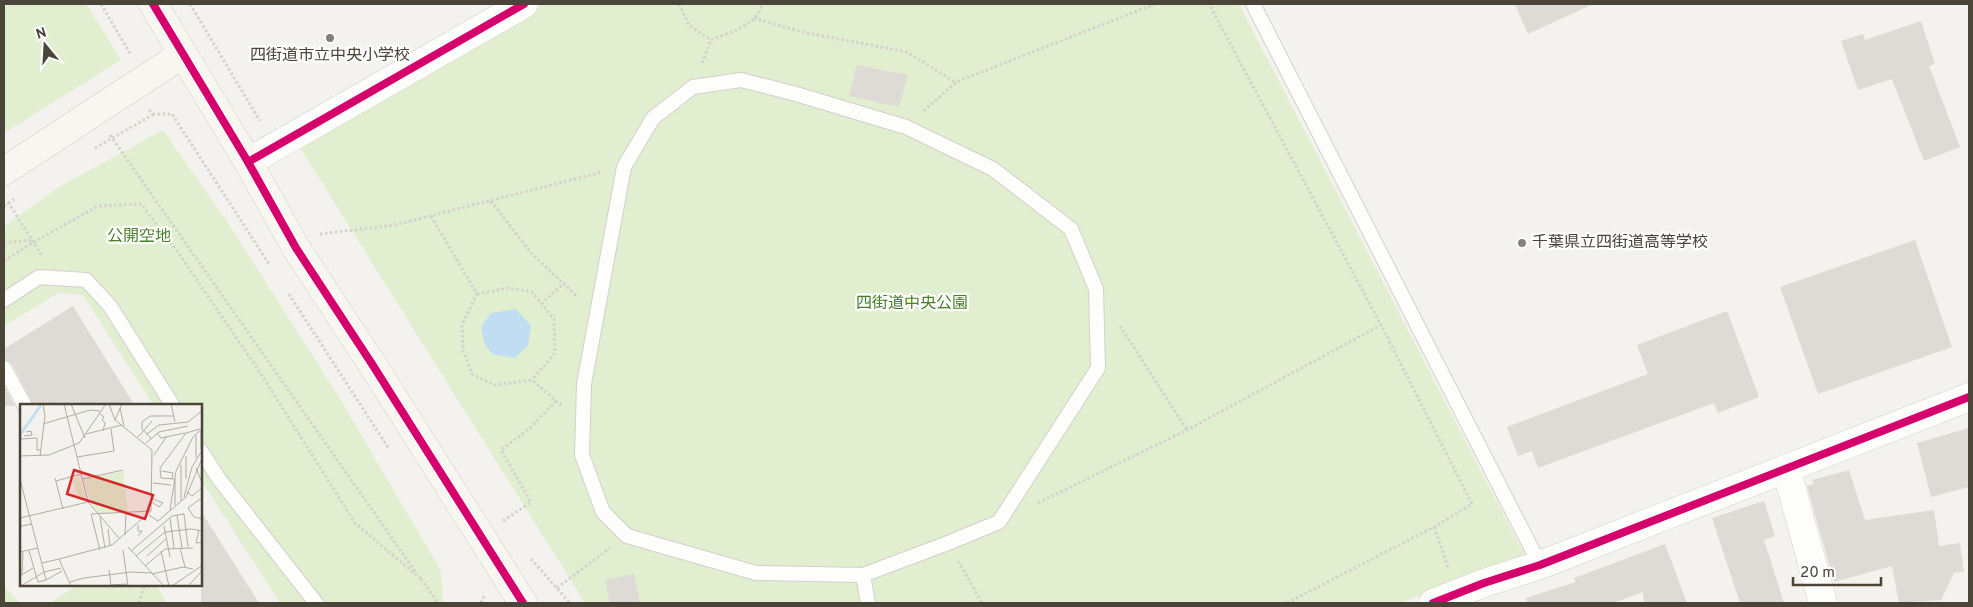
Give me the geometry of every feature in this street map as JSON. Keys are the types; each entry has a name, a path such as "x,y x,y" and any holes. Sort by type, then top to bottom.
{"street":[{"path":"153,4 248,162 296,248 372,364 523,603"},
{"path":"248,162 524,4"},
{"path":"4,171 183,54"},
{"path":"1445,599 1487,593 1540,566 1969,397"},
{"path":"1786,468 1823,603"}],"lane":[{"path":"1253,4 1540,566"},
{"path":"741,80 796,94 906,127 993,169 1071,229 1096,289 1098,368 1000,522 863,575 756,574 627,536 603,512 582,455 584,384 624,166 653,118 693,87 741,80"},
{"path":"4,300 39,277 86,280 110,306 172,404"},
{"path":"4,368 24,404"},
{"path":"202,453 219,479 316,603"},
{"path":"863,575 868,603"}],"path":[{"path":"190,4 261,122 267,124"},
{"path":"679,4 688,25 711,40"},
{"path":"693,87 711,40 742,28 760,13 762,4"},
{"path":"906,127 956,82 1155,4"},
{"path":"1209,4 1381,325 1472,504 1434,527 1287,603"},
{"path":"754,18 802,32 907,52 956,82"},
{"path":"144,107 154,114 172,114 274,272"},
{"path":"106,130 438,603"},
{"path":"318,234 395,225 624,166"},
{"path":"4,195 56,278"},
{"path":"491,201 531,253 596,314"},
{"path":"4,261 98,206 141,204 182,258 261,374 355,523 421,580"},
{"path":"431,216 477,294"},
{"path":"4,243 32,240"},
{"path":"541,304 563,284"},
{"path":"285,288 393,455"},
{"path":"508,288 532,292 554,319 555,353 532,380 496,386 472,374 463,350 462,325 477,294 508,288"},
{"path":"1096,289 1187,430"},
{"path":"1000,522 1187,430 1381,325"},
{"path":"532,380 583,425"},
{"path":"500,522 531,502 500,450 529,429 556,401"},
{"path":"1434,527 1445,599"},
{"path":"557,588 627,536"},
{"path":"948,543 982,603"},
{"path":"139,603 144,587"},
{"path":"478,588 484,596 481,603"}],"green space":[{"path":"10,4 86,4 121,60 4,133 4,7"},
{"name":"四街道中央公園","path":"542,4 1239,4 1526,558 1399,603 585,603 299,146"},
{"name":"公開空地","path":"163,130 230,226 340,399 441,571 443,603 280,603 202,482 202,404 153,404 83,295 58,293 4,326 4,227 57,188"},
{"path":"5,587 20,603 4,603"},
{"path":"74,587 158,587 167,603 50,603"}],"water":[{"path":"516,309 531,326 528,345 515,358 492,354 484,343 481,327 491,313"}],"building":[{"path":"1515,4 1593,4 1528,34"},
{"path":"1921,21 1935,64 1929,66 1960,147 1924,161 1892,79 1858,90 1841,41 1863,34 1865,40"},
{"path":"857,65 908,75 899,107 849,96"},
{"path":"1915,240 1952,347 1818,394 1780,287"},
{"path":"73,306 134,404 33,404 12,364 4,359 4,349"},
{"path":"1727,311 1759,397 1718,413 1714,403 1538,468 1532,451 1518,456 1507,427 1648,374 1637,345"},
{"path":"4,386 15,406 4,406"},
{"path":"1969,428 1969,487 1931,497 1917,443"},
{"path":"1849,470 1865,520 1934,510 1939,546 1960,543 1964,572 1954,573 1941,600 1899,603 1892,566 1834,582 1807,486 1814,484 1812,480"},
{"path":"1764,501 1775,536 1764,540 1784,603 1740,603 1712,518"},
{"path":"202,513 259,603 201,603 202,587"},
{"path":"1665,544 1687,603 1644,603 1643,592 1613,603 1527,603 1526,598 1576,582 1574,578"},
{"path":"634,574 640,603 610,603 605,580"}],"cycle path":[{"path":"153,4 248,162 296,248 372,364 523,603"},
{"path":"248,162 524,4"},
{"path":"1433,603 1484,583 1540,565 1969,397"}],"place":[{"name":"四街道市立中央小学校","path":"330,38"},
{"name":"千葉県立四街道高等学校","path":"1522,243"}]}
